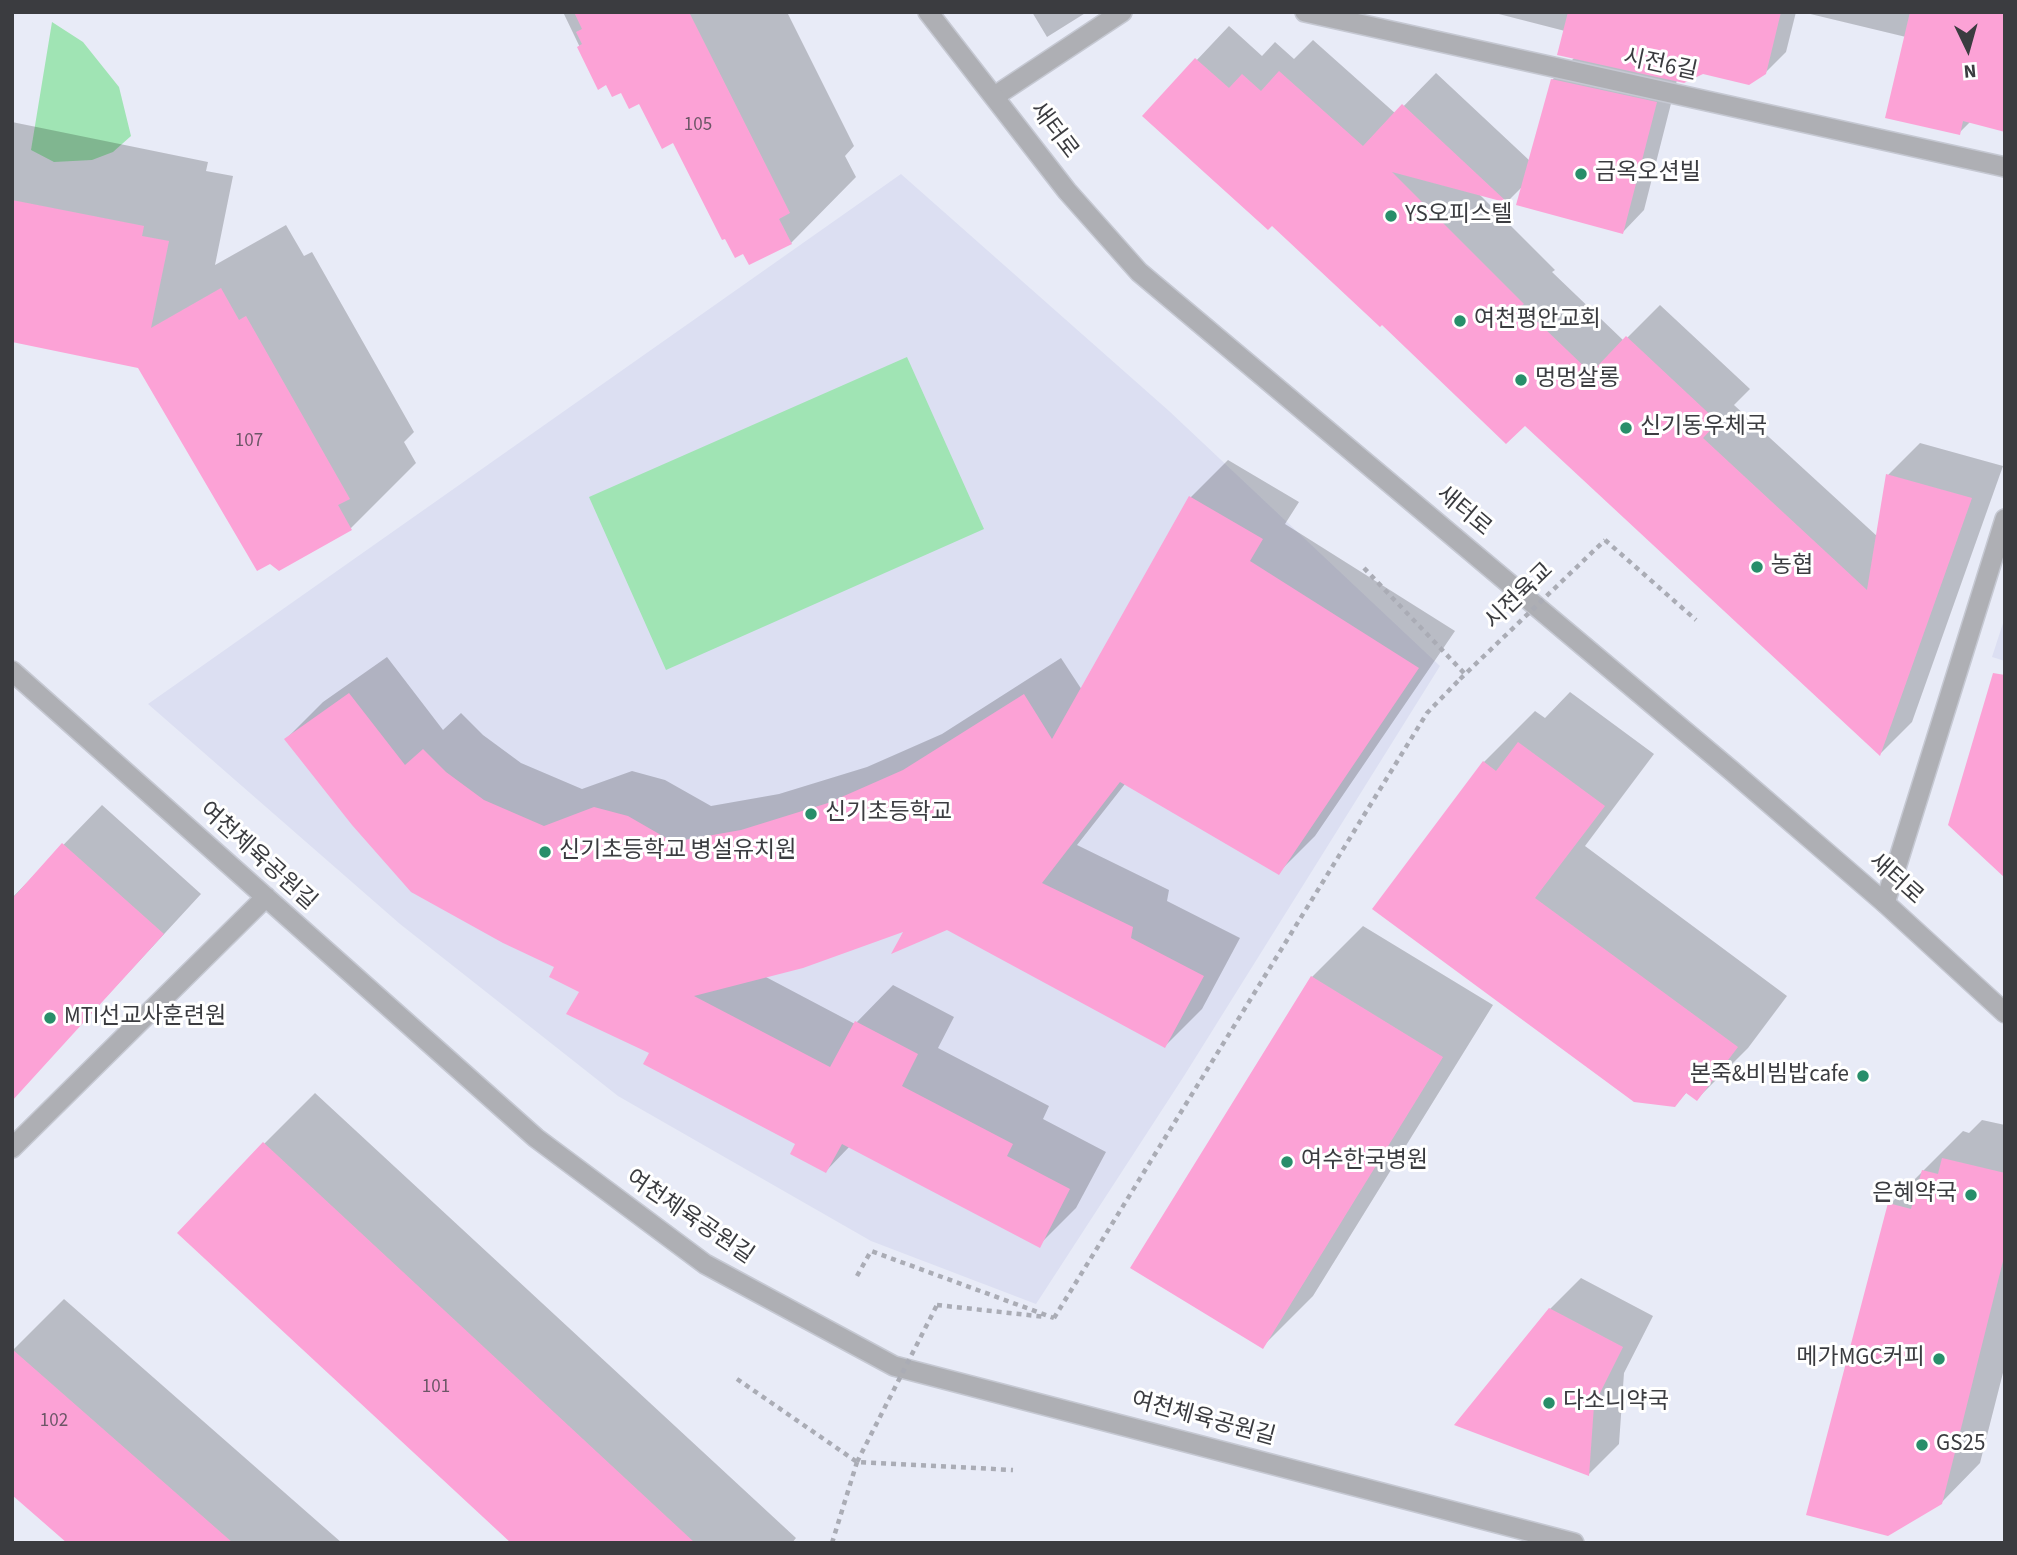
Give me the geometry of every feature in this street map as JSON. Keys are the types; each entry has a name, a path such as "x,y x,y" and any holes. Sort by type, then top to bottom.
{"street":[{"name":"새터로","path":"928,12 1068,191 1139,272 1885,903 2005,1013"},
{"path":"995,96 1122,12"},
{"name":"시전6길","path":"1305,12 2005,167"},
{"path":"1885,903 2005,519"},
{"name":"여천체육공원길","path":"12,671 536,1138 705,1264 894,1366 1574,1543"},
{"path":"12,1148 266,897"}],"path":[{"name":"시전육교","path":"1054,1318 1427,713 1605,540 1696,620"},
{"path":"1364,568 1465,674"},
{"path":"857,1276 871,1251 1054,1318"},
{"path":"832,1543 857,1462 937,1305 1054,1318"},
{"path":"737,1380 857,1462 1013,1470"}],"shaded area":[{"name":"신기초등학교","path":"901,174 1169,411 1440,666 1184,1076 1036,1304 871,1241 618,1096 400,924 148,704"},
{"path":"2005,617 2005,661 1992,657"}],"green space":[{"path":"52,22 83,42 119,87 131,136 113,152 92,160 54,162 31,150"},
{"path":"907,357 984,529 666,670 589,497"}],"building":[{"path":"574,12 689,12 790,213 779,219 792,244 749,265 743,254 735,258 725,239 722,240 673,143 662,149 639,104 629,109 621,93 612,97 606,85 598,90 577,47 582,44 576,32 582,29"},
{"path":"1568,12 1781,12 1766,74 1749,85 1703,74 1684,83 1557,55"},
{"path":"1910,12 2005,12 2005,132 1963,121 1960,135 1885,118"},
{"path":"1195,58 1229,88 1242,74 1261,91 1279,71 1363,146 1402,104 1508,203 1392,172 1524,304 1521,306 1591,373 1626,336 1718,422 1703,438 1867,590 1886,474 1972,498 1880,756 1525,426 1506,444 1382,325 1380,327 1272,226 1268,230 1142,116"},
{"name":"금옥오션빌","path":"1551,79 1657,102 1623,234 1516,205"},
{"path":"12,200 144,226 142,236 169,241 151,328 221,288 239,320 246,316 350,499 338,505 352,530 279,571 270,564 257,571 138,368 12,342"},
{"path":"1189,496 1263,539 1250,561 1419,668 1279,875 1120,782 1042,883 1133,927 1131,938 1204,976 1165,1048 947,930 891,954 903,932 803,968 694,996 830,1067 855,1021 918,1054 902,1086 1013,1144 1007,1156 1070,1189 1040,1248 842,1144 826,1173 790,1154 795,1144 643,1064 649,1053 566,1014 579,992 549,977 554,967 503,943 411,892 352,825 284,739 349,693 405,765 423,749 446,772 484,800 544,826 594,807 628,816 673,842 741,830 828,803 903,770 1024,694 1052,739"},
{"path":"1993,673 2005,675 2005,878 1948,825"},
{"path":"1518,742 1605,806 1535,898 1738,1047 1697,1101 1686,1093 1675,1107 1634,1102 1372,909 1483,761 1496,771"},
{"name":"MTI선교사훈련원","path":"62,843 164,934 12,1101 12,899"},
{"name":"여수한국병원","path":"1311,976 1443,1057 1263,1349 1130,1268"},
{"path":"263,1142 695,1543 511,1543 177,1233"},
{"path":"1942,1158 2005,1173 2005,1253 1942,1504 1888,1536 1806,1515 1888,1203 1911,1209 1922,1170 1938,1174"},
{"path":"1549,1308 1623,1347 1594,1405 1589,1476 1454,1425"},
{"path":"12,1349 233,1543 67,1543 12,1495"}],"place":[{"name":"금옥오션빌","path":"1581,174"},
{"name":"YS오피스텔","path":"1391,216"},
{"name":"여천평안교회","path":"1460,321"},
{"name":"멍멍살롱","path":"1521,380"},
{"name":"신기동우체국","path":"1626,428"},
{"name":"농협","path":"1757,567"},
{"name":"신기초등학교","path":"811,814"},
{"name":"신기초등학교 병설유치원","path":"545,852"},
{"name":"MTI선교사훈련원","path":"50,1018"},
{"name":"본죽&비빔밥cafe","path":"1863,1076"},
{"name":"여수한국병원","path":"1287,1162"},
{"name":"은혜약국","path":"1971,1195"},
{"name":"메가MGC커피","path":"1939,1359"},
{"name":"다소니약국","path":"1549,1403"},
{"name":"GS25","path":"1922,1445"}]}
